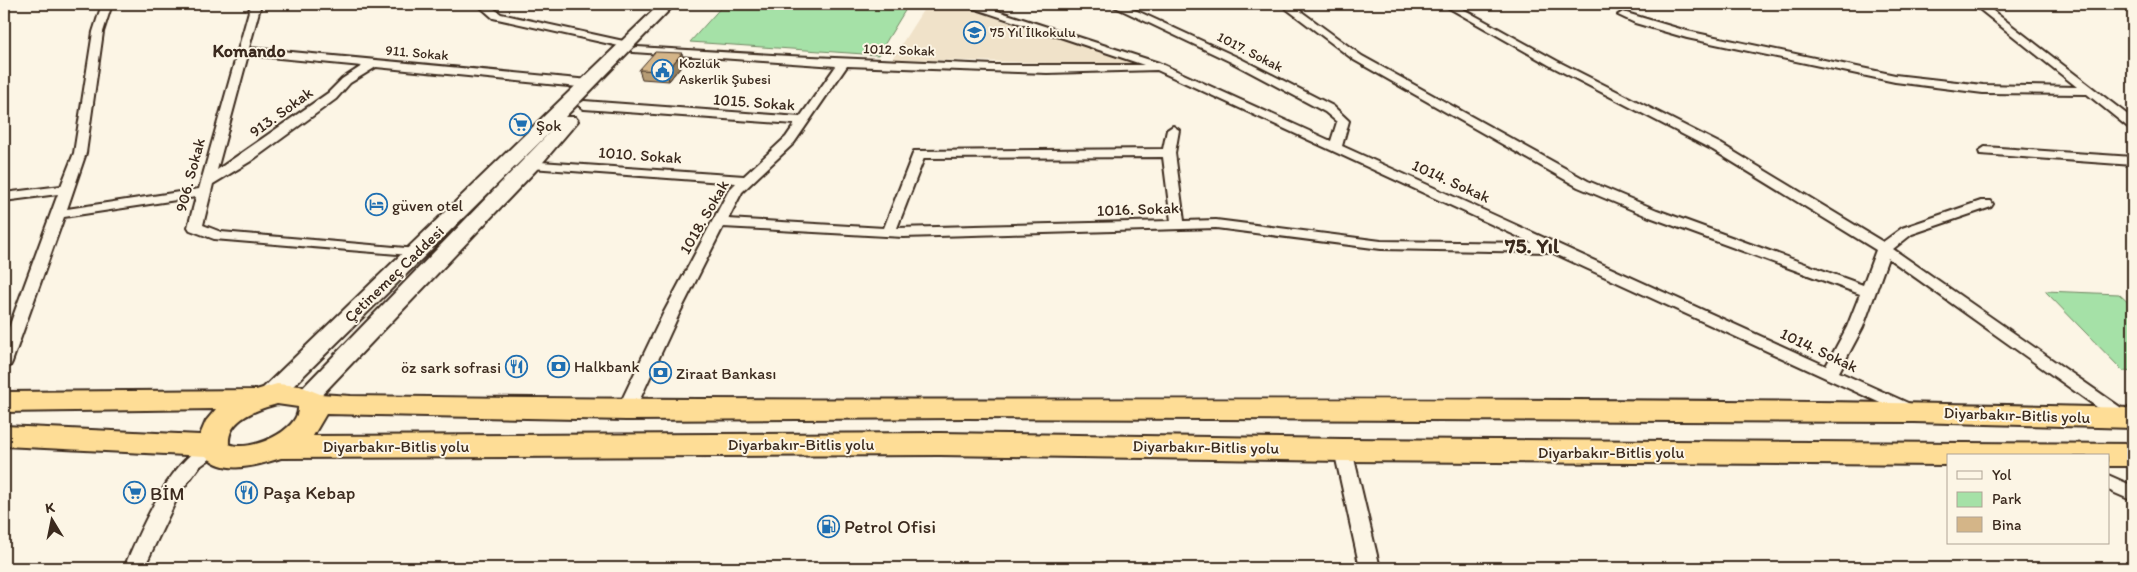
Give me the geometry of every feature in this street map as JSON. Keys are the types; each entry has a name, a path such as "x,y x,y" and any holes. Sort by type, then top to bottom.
{"highway":[{"name":"Diyarbakır-Bitlis yolu","path":"263,398 291,394 308,400 351,406 626,410 974,408 1914,412 2129,418"},
{"path":"263,398 232,412 221,422 214,432 213,442 218,450 228,455 243,456 278,447 306,427 312,417 314,408 308,400"},
{"path":"4,402 263,398"},
{"path":"4,436 215,446"},
{"name":"Diyarbakır-Bitlis yolu","path":"278,447 901,444 1947,455"},
{"name":"Diyarbakır-Bitlis yolu","path":"2110,455 2133,455"}],"main road":[{"name":"Çetinemeç Caddesi","path":"308,400 531,164 633,48 668,4"},
{"name":"Çetinemeç Caddesi","path":"263,398 416,253 589,84 684,4"}],"street":[{"path":"4,362 80,153 98,32 107,4"},
{"name":"906. Sokak","path":"256,4 195,227 220,236 416,253"},
{"name":"1012. Sokak","path":"482,4 497,16 633,48 764,60 844,63 1114,70 1160,67"},
{"name":"1014. Sokak","path":"966,4 1160,67 1335,149 1557,248 1914,412"},
{"name":"1017. Sokak","path":"1114,4 1235,60 1329,109 1343,121 1335,149"},
{"path":"1285,4 1358,58 1583,184 1652,213 1868,292"},
{"path":"1447,4 1553,63 1718,147 1884,250 2129,418"},
{"path":"1978,4 2133,125"},
{"path":"1623,14 1647,23 1701,37 1822,64 1897,77 1982,88 2089,91"},
{"name":"911. Sokak","path":"242,51 589,84"},
{"name":"1018. Sokak","path":"626,410 671,314 736,190 790,140 844,63"},
{"name":"913. Sokak","path":"205,188 332,96 346,81 373,64"},
{"name":"1015. Sokak","path":"584,105 803,121"},
{"path":"1173,130 1169,153 1178,226"},
{"path":"1985,151 2133,161"},
{"path":"888,232 920,154 1169,153"},
{"name":"1010. Sokak","path":"531,164 746,180"},
{"path":"58,214 205,188"},
{"path":"4,197 67,189"},
{"path":"1830,374 1855,327 1884,250 1907,231 1986,204"},
{"name":"1016. Sokak","path":"718,223 888,232 1216,224 1381,245 1557,248"},
{"path":"134,568 171,490 192,462 215,446"},
{"path":"1343,450 1370,568"},
{"path":"2110,483 2133,494"}],"shaded area":[{"name":"75 Yıl İlkokulu","path":"927,4 953,4 1130,61 1130,65 892,59"}],"green space":[{"path":"724,4 909,4 878,55 690,42"},
{"path":"2045,291 2119,294 2133,307 2133,372 2123,371"}],"building":[{"path":"655,52 682,53 667,71 639,70"}],"place":[{"name":"75 Yıl İlkokulu","path":"974,32"},
{"name":"Kozluk Askerlik Şubesi","path":"663,71"},
{"name":"Şok","path":"520,125"},
{"name":"güven otel","path":"376,205"},
{"name":"Halkbank","path":"558,366"},
{"name":"öz sark sofrasi","path":"517,367"},
{"name":"Ziraat Bankası","path":"660,373"},
{"name":"Paşa Kebap","path":"247,492"},
{"name":"BİM","path":"134,493"},
{"name":"Petrol Ofisi","path":"828,526"}],"district":[{"name":"Komando","path":"249,51"},
{"name":"75. Yıl","path":"1532,245"}]}
